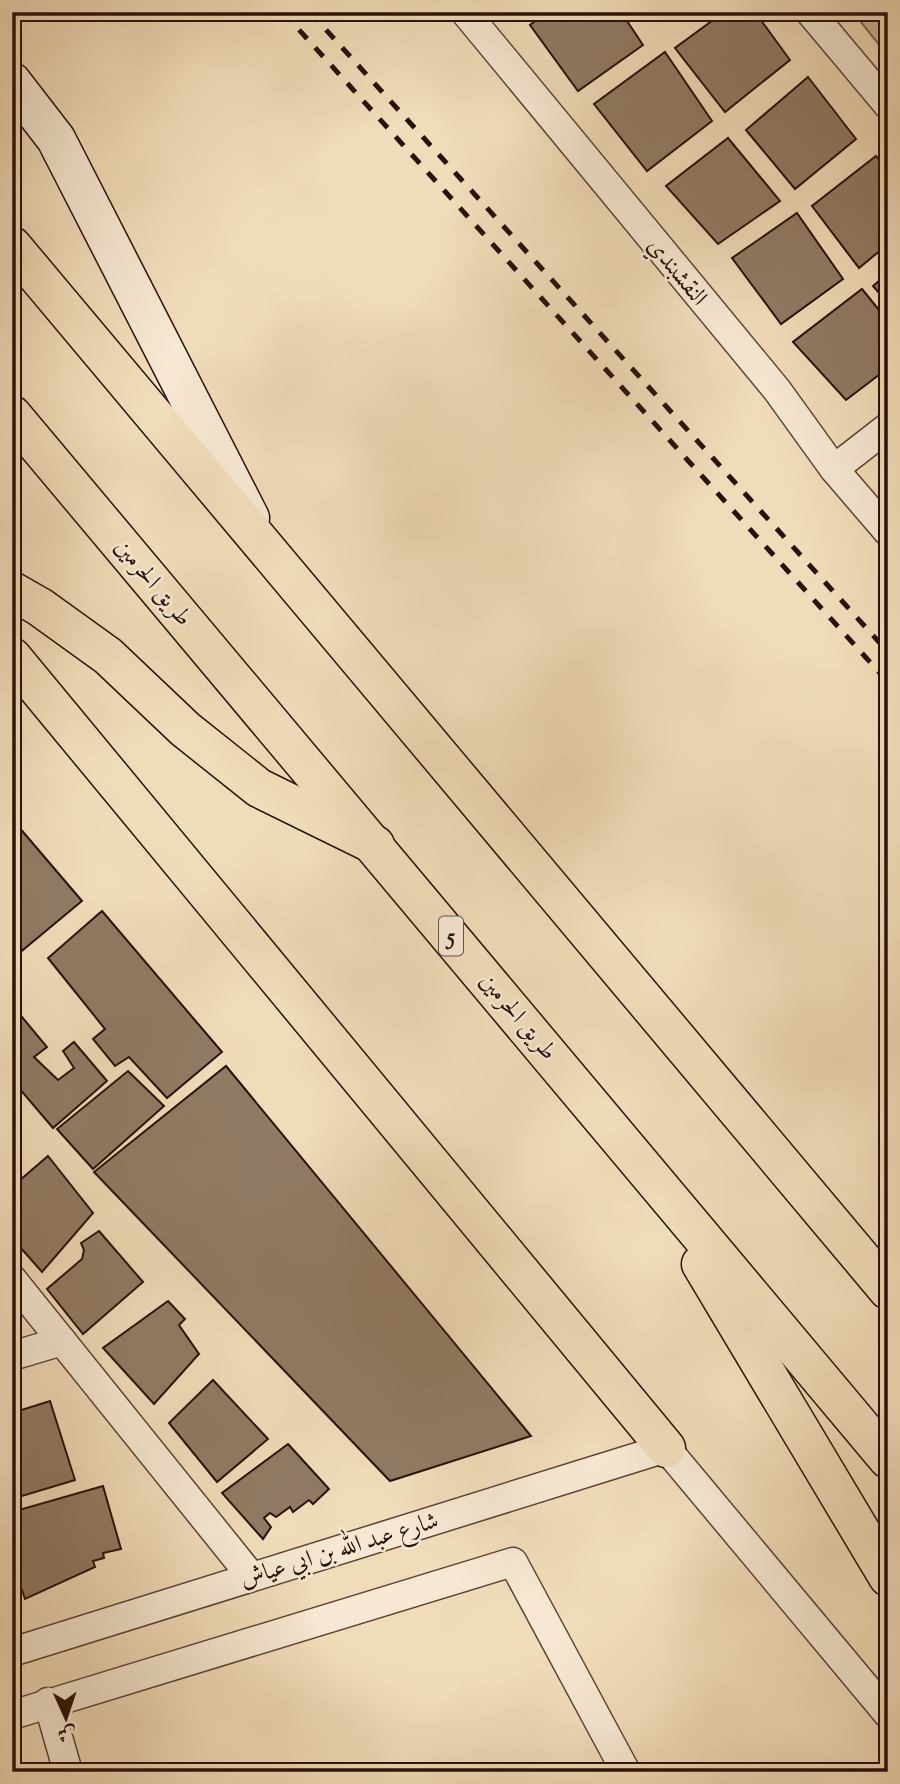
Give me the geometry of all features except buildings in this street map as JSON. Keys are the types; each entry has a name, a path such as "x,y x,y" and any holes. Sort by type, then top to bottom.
{"main road":[{"path":"12,82 56,139 266,548"},
{"path":"12,246 888,1290"},
{"name":"طريق الحرمين","path":"12,415 376,845 888,1459"},
{"path":"12,591 40,607 108,656 185,729 259,788 376,845"},
{"path":"12,657 666,1448"},
{"path":"639,1160 888,1577"}],"street":[{"name":"النقشبندي","path":"465,12 777,390 834,469 888,532"},
{"path":"810,12 888,105"},
{"path":"834,469 888,427"},
{"path":"12,1279 251,1576"},
{"path":"12,1356 62,1341"},
{"path":"666,1448 888,1714"},
{"name":"شارع عبد الله بن ابي عياش","path":"12,1652 666,1448"},
{"path":"12,1715 513,1562 625,1772"},
{"path":"48,1702 68,1772"}],"shaded area":[{"path":"853,12 888,12 888,56"}],"railway":[{"path":"283,12 888,682"},
{"path":"310,12 888,652"}]}
